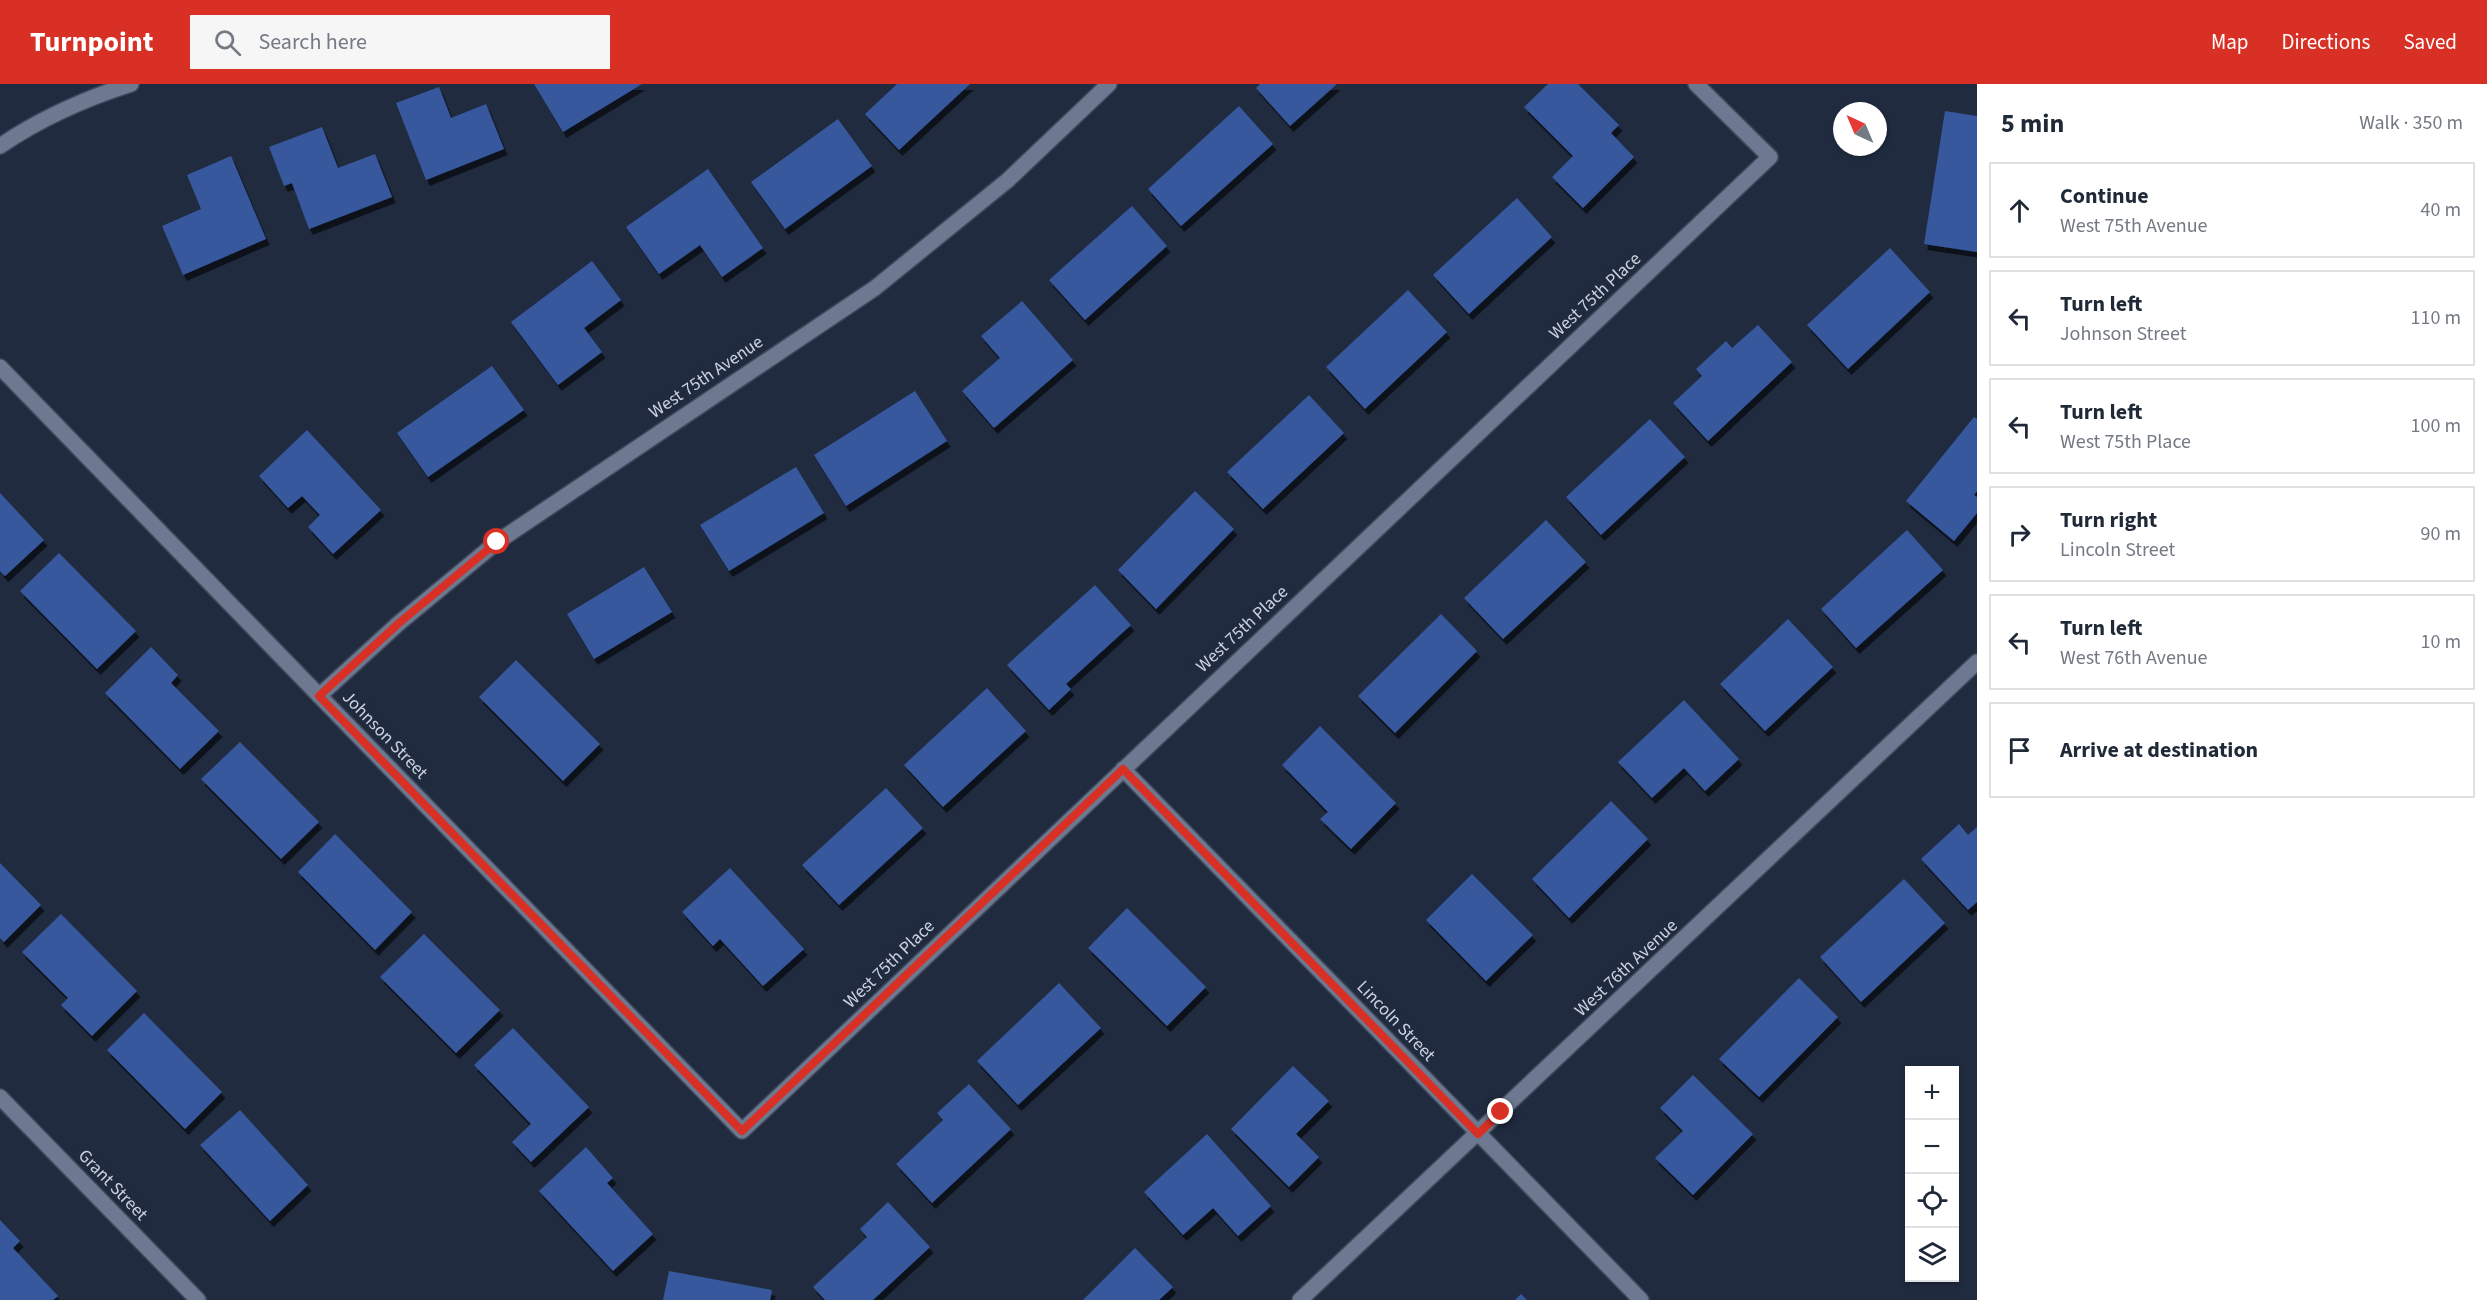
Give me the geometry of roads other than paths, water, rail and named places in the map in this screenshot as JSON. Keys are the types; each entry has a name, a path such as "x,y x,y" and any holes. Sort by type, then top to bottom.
{"street":[{"path":"0,146 62,111 92,97 131,84"},
{"name":"West 75th Avenue","path":"319,696 399,623 497,542 874,288 1008,180 1109,84"},
{"name":"West 75th Place","path":"742,1131 1770,157 1696,84"},
{"name":"Johnson Street","path":"0,367 742,1131"},
{"name":"West 76th Avenue","path":"1300,1300 1977,662"},
{"name":"Lincoln Street","path":"1123,769 1641,1300"},
{"name":"Grant Street","path":"0,1097 198,1300"}]}
